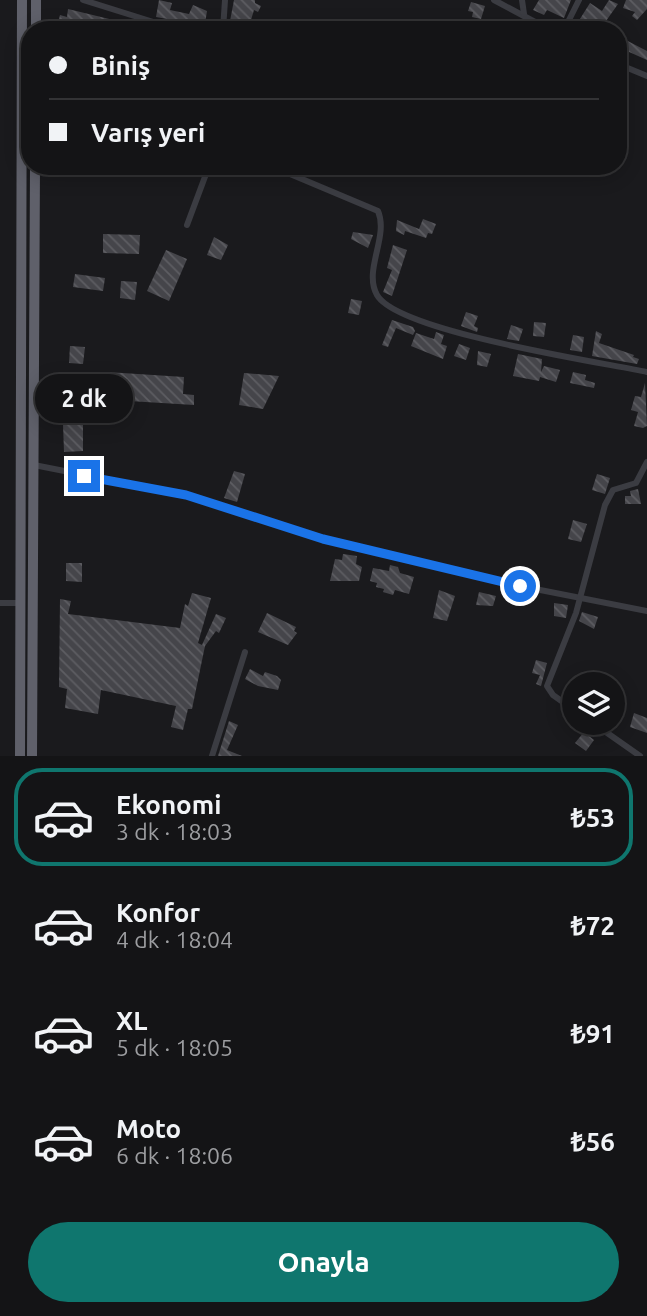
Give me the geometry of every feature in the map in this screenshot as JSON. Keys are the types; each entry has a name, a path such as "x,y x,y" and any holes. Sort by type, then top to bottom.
{"highway":[{"path":"22,0 22,21"},
{"path":"36,0 36,21"},
{"path":"20,756 21,175"},
{"path":"32,756 35,175"}],"street":[{"path":"83,0 145,21"},
{"path":"224,21 225,0"},
{"path":"494,0 535,21"},
{"path":"522,0 524,14"},
{"path":"568,21 579,0"},
{"path":"627,68 647,76"},
{"path":"187,225 206,175"},
{"path":"292,175 378,211 382,221 374,274 375,293 382,302 411,318 478,337 647,372"},
{"path":"562,701 547,686 580,598 605,505 613,491 636,483 647,462"},
{"path":"34,465 186,495 323,539 647,611"},
{"path":"0,603 20,603"},
{"path":"212,756 244,652"},
{"path":"610,735 640,756"}],"building":[{"path":"159,0 172,3 170,10 189,14 193,5 207,11 205,21 179,21 156,17"},
{"path":"234,0 255,0 255,3 261,6 258,12 254,10 251,21 230,21"},
{"path":"539,0 571,0 564,18 547,10 544,15 533,10"},
{"path":"609,0 618,4 606,21 579,21 590,3 602,11"},
{"path":"626,0 647,0 647,9 637,20 632,16 635,12 623,8"},
{"path":"471,2 485,6 481,19 472,17 473,12 468,11"},
{"path":"68,9 118,21 58,21 60,15 67,17"},
{"path":"627,41 647,51 647,60 627,51"},
{"path":"423,219 436,224 432,234 428,233 426,238 396,231 397,220 419,229"},
{"path":"353,232 373,235 368,248 351,239"},
{"path":"103,234 140,235 139,254 103,253"},
{"path":"214,237 228,245 221,260 207,255"},
{"path":"393,245 407,250 392,296 383,292 392,270 387,268"},
{"path":"166,250 187,259 169,301 147,291"},
{"path":"75,274 105,278 103,291 73,287"},
{"path":"121,281 137,282 135,300 120,298"},
{"path":"351,299 362,301 359,315 348,313"},
{"path":"466,312 478,316 474,326 478,328 477,332 461,326"},
{"path":"392,320 413,327 415,331 413,335 396,328 388,347 382,345"},
{"path":"534,322 546,323 544,337 533,336"},
{"path":"511,325 523,329 519,341 507,339"},
{"path":"596,331 602,334 599,343 634,355 633,357 639,359 637,364 592,356"},
{"path":"436,332 444,335 441,344 447,346 443,359 411,346 416,333 434,339"},
{"path":"573,335 584,337 582,352 570,350"},
{"path":"459,344 470,348 466,360 454,356"},
{"path":"70,346 85,347 83,364 69,363"},
{"path":"478,351 491,354 487,367 477,365"},
{"path":"518,354 542,359 541,372 544,366 560,370 556,382 540,377 539,381 513,376"},
{"path":"107,372 184,377 183,394 194,395 194,405 113,400 113,405 92,404 93,381 106,382"},
{"path":"573,372 586,375 585,380 595,383 594,388 570,383"},
{"path":"244,373 279,376 263,409 239,405"},
{"path":"645,383 647,426 643,428 634,426 638,412 631,410 635,396 641,397"},
{"path":"63,424 83,424 83,451 64,452"},
{"path":"234,471 245,474 237,502 224,498"},
{"path":"597,474 610,478 605,494 592,490"},
{"path":"638,489 641,504 625,504 625,496 631,496 630,491"},
{"path":"573,520 587,524 581,542 568,539"},
{"path":"343,554 357,556 356,564 362,567 359,581 330,581 335,559 342,560"},
{"path":"66,563 82,563 82,582 66,581"},
{"path":"390,565 398,567 400,573 414,577 409,594 395,590 393,595 383,592 384,589 376,587 377,583 370,581 373,568 389,571"},
{"path":"439,590 455,596 447,621 433,618"},
{"path":"479,592 496,596 493,606 476,605"},
{"path":"192,593 211,598 198,643 202,645 216,614 226,618 219,633 216,631 205,646 192,709 188,709 183,730 171,727 176,706 101,690 98,714 65,708 67,689 59,687 60,599 71,601 68,614 180,628 185,604 188,606"},
{"path":"554,603 568,605 566,618 554,616"},
{"path":"582,612 598,617 594,629 579,621"},
{"path":"267,613 296,627 294,631 297,633 288,645 258,632"},
{"path":"536,660 547,663 541,686 536,684 540,675 532,673"},
{"path":"250,669 263,676 265,672 277,676 281,680 278,690 258,686 245,679"},
{"path":"634,713 647,718 647,733 630,727"},
{"path":"229,721 238,725 227,750 242,756 218,756"},
{"path":"582,735 588,735 594,740 586,751 575,743"}],"route":[{"path":"84,476 186,495 323,539 520,586"}]}
